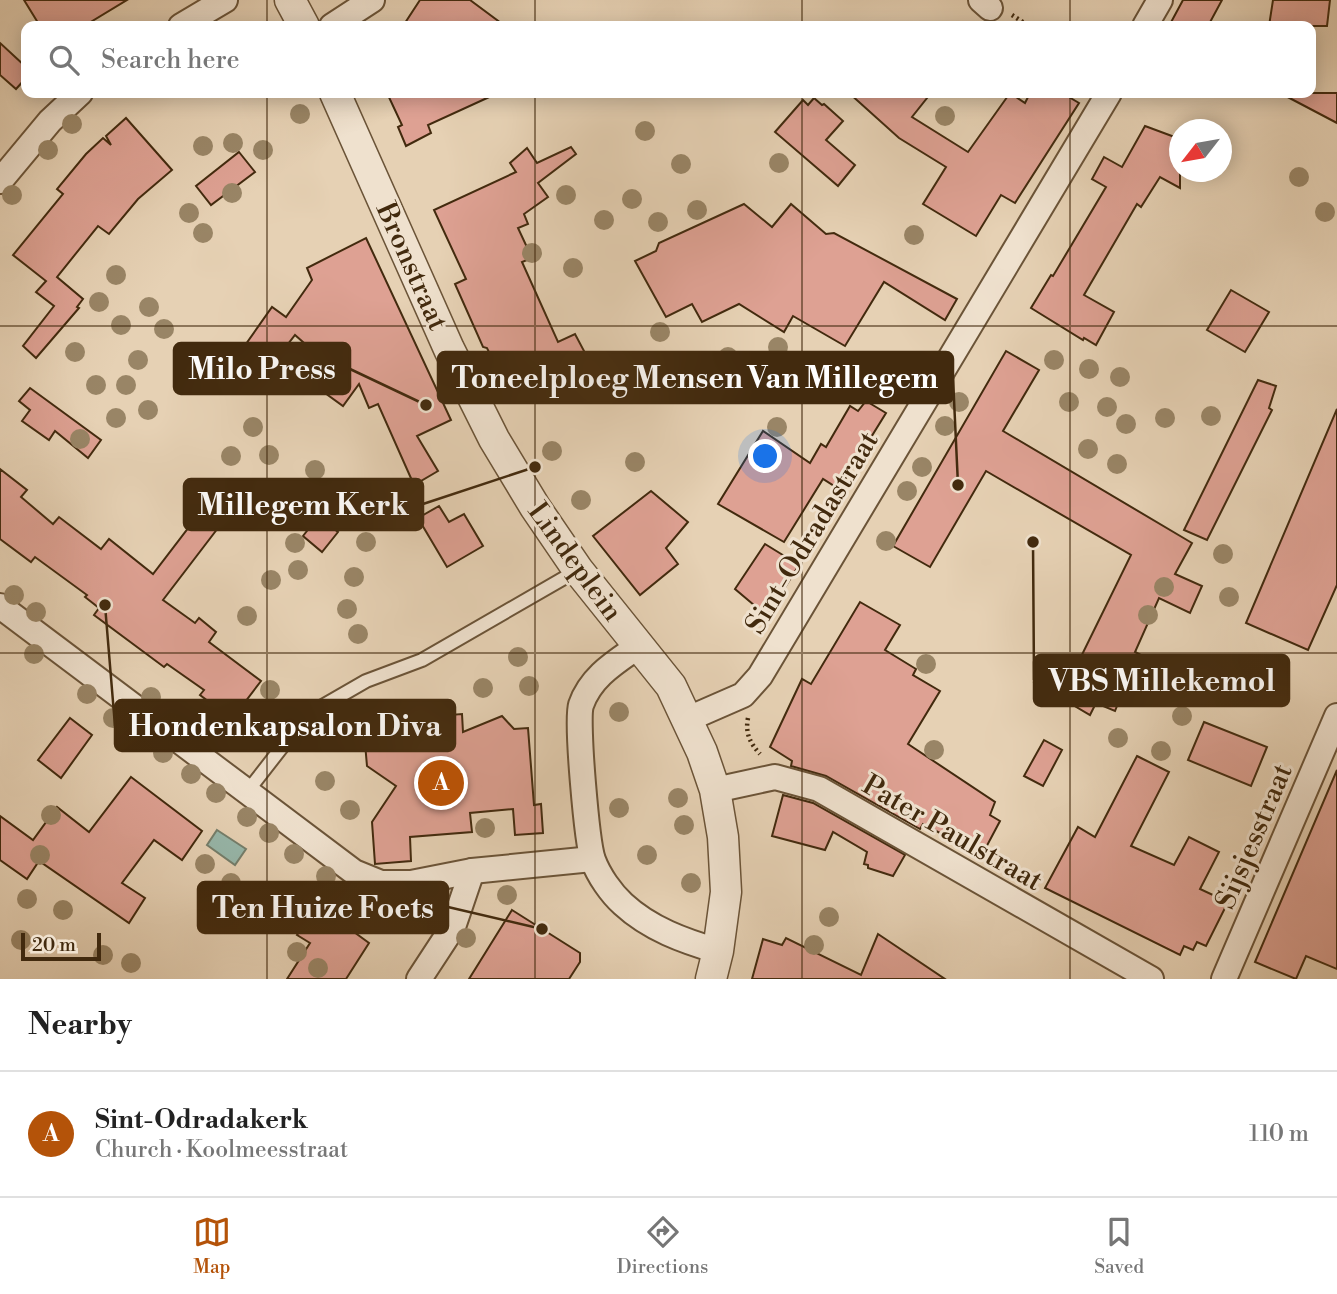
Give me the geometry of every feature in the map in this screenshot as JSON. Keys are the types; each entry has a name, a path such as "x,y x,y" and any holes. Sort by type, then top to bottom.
{"street":[{"path":"189,21 225,0"},
{"path":"290,0 301,21"},
{"path":"340,21 372,0"},
{"path":"1148,21 1160,0"},
{"path":"0,181 50,121 75,98"},
{"name":"Bronstraat","path":"337,98 449,349 494,439"},
{"name":"Sint-Odradastraat","path":"688,719 743,695 760,676 1106,98"},
{"name":"Lindeplein","path":"494,439 535,507 578,570 640,645 671,686 702,752 715,790 723,836 726,892 715,965 682,940 650,925 623,904 606,884 592,859 582,764 580,708 593,682 640,645"},
{"path":"0,606 354,872 381,883 411,883 472,872 592,859"},
{"name":"Sijsjesstraat","path":"1224,979 1337,716"},
{"name":"Pater Paulstraat","path":"715,790 775,777 787,778 819,789 1150,979"},
{"path":"419,979 453,927 472,872"}],"lane":[{"path":"247,792 307,715 366,681 422,660 578,570"}],"path":[{"path":"760,676 746,728 749,741 787,778"}],"shaded area":[{"path":"217,830 246,849 235,865 207,845"}],"building":[{"path":"24,0 127,0 92,21 37,21"},
{"path":"420,0 470,0 498,21 406,21"},
{"path":"1183,0 1222,0 1211,21 1172,21"},
{"path":"1273,0 1330,0 1327,26 1316,26 1316,21 1270,21"},
{"path":"0,43 21,62 21,84 16,89 0,75"},
{"path":"1316,93 1337,93 1337,123 1290,98 1316,98"},
{"path":"389,98 487,98 428,125 431,133 406,146 398,127 402,125"},
{"path":"814,98 843,121 826,140 855,165 838,186 775,132 803,100 808,105"},
{"path":"855,98 927,98 912,117 968,152 1006,98 1018,98 1025,103 1028,98 1070,98 1079,103 1015,203 1001,195 976,236 923,204 946,167 899,138"},
{"path":"126,118 172,170 138,199 109,234 98,226 57,277 83,299 77,307 79,308 36,358 23,346 54,306 36,292 46,281 13,255 63,194 57,189 103,138 111,145 106,136"},
{"path":"1145,126 1169,135 1169,182 1160,177 1141,207 1137,204 1084,295 1114,312 1096,345 1031,308 1106,187 1092,179 1104,157 1122,167"},
{"path":"571,147 576,154 538,183 548,197 524,214 528,224 518,228 532,258 522,262 558,342 575,334 592,366 551,388 543,371 507,389 487,348 483,347 455,284 466,279 434,210 516,172 510,163 527,148 537,163"},
{"path":"239,152 255,172 211,205 196,186"},
{"path":"1169,182 1180,182 1180,188"},
{"path":"744,204 772,227 791,204 826,234 834,233 957,299 945,320 884,282 845,346 793,316 784,332 739,304 702,322 692,304 666,317 635,261 656,251 659,243"},
{"path":"366,238 451,420 417,436 438,471 414,485 378,404 369,408 359,384 343,406 325,393 339,374 295,335 254,388 229,368 272,307 286,317 312,280 307,268"},
{"path":"1231,290 1269,312 1245,352 1207,330"},
{"path":"1006,351 1039,370 1003,431 1192,543 1175,574 1202,586 1190,613 1159,598 1135,652 1151,660 1136,691 1125,686 1115,711 1096,703 1090,715 1034,682 1046,660 1072,675 1131,555 986,471 930,567 893,546"},
{"path":"1258,380 1276,386 1269,408 1272,410 1207,540 1184,530"},
{"path":"30,388 101,440 88,458 55,431 49,440 22,421 30,410 19,401"},
{"path":"866,401 886,413 839,489 823,479 784,542 718,504 763,431 810,463 821,444 826,447 850,406 858,411"},
{"path":"1337,409 1337,585 1308,650 1246,623"},
{"path":"0,469 27,490 21,497 53,524 59,517 101,549 109,539 153,574 199,514 218,528 163,600 195,623 199,618 216,632 209,642 261,681 232,719 200,695 204,690 167,664 164,667 94,615 99,608 85,597 87,595 35,557 31,562 0,539"},
{"path":"651,491 688,522 666,548 678,564 640,595 593,536"},
{"path":"439,506 449,522 464,514 483,546 447,567 418,518"},
{"path":"318,517 338,532 322,552 303,536"},
{"path":"765,544 799,565 767,616 735,589"},
{"path":"860,602 900,625 885,650 916,669 913,675 940,691 908,744 995,802 990,815 1000,821 982,855 923,824 920,829 826,776 791,766 792,761 770,747 802,679 811,684"},
{"path":"398,705 399,719 462,714 463,732 502,716 514,729 528,728 534,805 541,804 543,833 515,835 513,809 470,813 472,832 410,837 411,861 375,864 372,822 396,786 367,766 362,709"},
{"path":"70,718 92,735 61,778 38,760"},
{"path":"1204,722 1267,747 1251,786 1188,760"},
{"path":"1044,740 1062,750 1043,786 1024,776"},
{"path":"1137,756 1169,772 1131,846 1174,865 1189,837 1219,852 1200,889 1228,902 1206,946 1197,942 1193,950 1184,946 1180,955 1045,888 1078,827 1095,837"},
{"path":"1337,770 1337,969 1306,956 1296,979 1255,962"},
{"path":"131,777 202,831 182,860 154,840 122,883 145,898 129,923 39,861 27,879 0,860 0,816 33,840 57,807 89,832"},
{"path":"783,795 813,803 905,855 893,876 868,868 868,865 864,864 867,852 833,832 825,850 772,836"},
{"path":"317,905 369,943 346,979 287,979 310,943 297,935"},
{"path":"512,910 580,953 580,962 569,979 469,979"},
{"path":"878,934 945,979 752,979 763,939 782,945 786,938 861,975"}],"place":[{"name":"Milo Press","path":"426,405"},
{"name":"Millegem Kerk","path":"535,467"},
{"name":"Toneelploeg Mensen Van Millegem","path":"958,485"},
{"name":"VBS Millekemol","path":"1033,542"},
{"name":"Hondenkapsalon Diva","path":"105,605"},
{"name":"Sint-Odradakerk","path":"441,783"},
{"name":"Ten Huize Foets","path":"542,929"}]}
